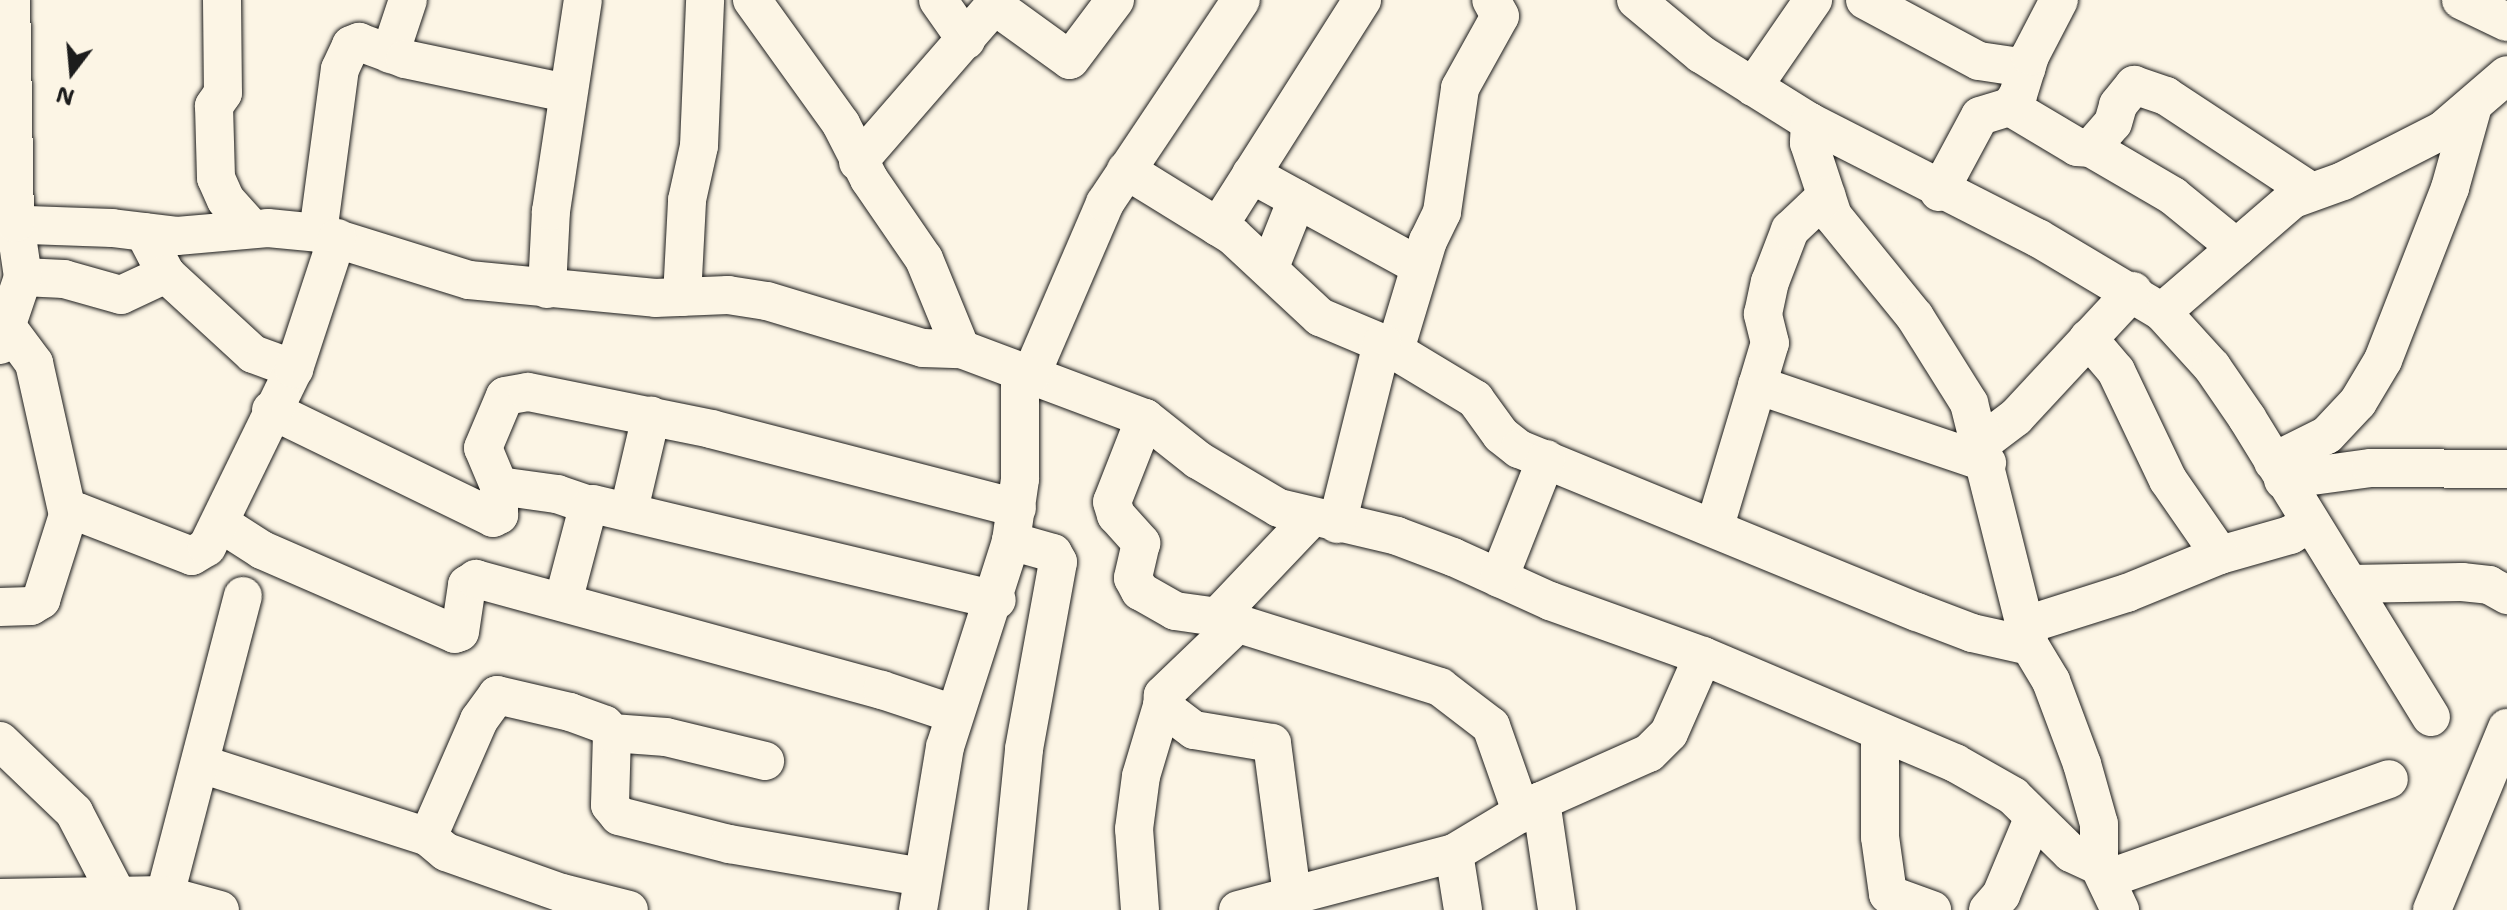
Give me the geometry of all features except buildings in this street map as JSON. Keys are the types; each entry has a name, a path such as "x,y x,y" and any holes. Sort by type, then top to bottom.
{"street":[{"path":"0,607 31,606 41,600 68,515 34,363 4,336 23,277 7,223 11,0"},
{"path":"222,0 223,93 214,106 216,178 226,200 252,229"},
{"path":"390,54 408,0"},
{"path":"547,289 567,93 583,0"},
{"path":"682,297 687,200 699,146 705,0"},
{"path":"752,0 841,124 858,162 924,259 961,349"},
{"path":"938,0 966,40"},
{"path":"858,162 997,3 1070,60 1115,0"},
{"path":"428,837 491,697 570,712 605,725 612,733 610,805 619,816 920,894 954,714 997,600 1014,525 1026,373 1105,203 1241,0"},
{"path":"1218,227 1362,0"},
{"path":"1140,910 1134,829 1141,776 1163,695 1227,620 1323,522 1442,212 1460,88 1500,16 1491,0"},
{"path":"1636,0 1690,45 1810,122 2148,302 2212,367 2431,717"},
{"path":"1753,87 1813,0"},
{"path":"1865,0 1979,61 2026,68"},
{"path":"2010,107 2059,0"},
{"path":"2461,0 2507,22"},
{"path":"68,515 78,512 192,556 207,547 271,410 294,369 328,236 340,69 351,45 359,42 390,54 567,93"},
{"path":"1985,453 2088,338 2237,248 2310,191 2343,181 2418,143 2472,109 2507,75"},
{"path":"2091,148 2113,123 2118,105 2134,85 2166,96 2310,191"},
{"path":"1939,192 1980,116 2010,107 2077,147 2091,148 2173,196 2237,248"},
{"path":"2278,471 2327,435 2358,402 2383,360 2450,188 2472,109"},
{"path":"1810,122 1809,143 1826,196 1851,241 1943,359 1969,403 1985,453 2028,635 2051,681 2082,764 2099,824 2106,892"},
{"path":"1126,170 1218,227 1270,267 1320,317 1388,346 1475,399 1501,435 1546,459 1972,633 2028,635 2220,555 2290,535 2309,524"},
{"path":"1251,174 1419,266"},
{"path":"1715,526 1770,343 1763,314 1780,253 1802,213 1826,196"},
{"path":"1270,267 1297,199"},
{"path":"7,223 177,236 252,229 328,236 469,280 547,289 682,297 698,293 767,301 923,348 961,349 1145,418 1198,460 1258,498 1323,522 1397,536 1620,629 1703,656 1984,778 2013,796 2106,892"},
{"path":"144,232 166,274 253,354 294,369"},
{"path":"23,277 64,279 121,295 166,274"},
{"path":"2088,338 2116,371 2168,480 2220,555"},
{"path":"1757,385 1985,453"},
{"path":"271,410 493,518 499,515 499,486 483,448 505,396 528,392 651,416 1014,525 1053,553 1058,562 1024,749 1008,910"},
{"path":"629,510 651,416"},
{"path":"1145,418 1112,502 1116,515 1141,543 1133,578 1152,602 1227,620 1440,687 1491,726 1532,808 1557,910"},
{"path":"1499,578 1546,459"},
{"path":"2278,471 2507,469"},
{"path":"499,486 557,494 589,505 629,510 997,600"},
{"path":"563,602 589,505"},
{"path":"220,523 262,550 455,634 460,632 470,580 563,602 954,714"},
{"path":"2349,584 2462,582 2489,585 2507,595"},
{"path":"165,895 243,596"},
{"path":"1238,910 1305,897 1454,853 1532,808 1662,743 1703,656"},
{"path":"1162,706 1194,730 1272,743 1305,897"},
{"path":"2432,910 2507,728"},
{"path":"612,733 666,737 765,761"},
{"path":"1880,734 1880,837 1888,894 1932,910"},
{"path":"0,741 74,812 117,895"},
{"path":"201,764 428,837 455,855 629,910"},
{"path":"2106,892 2389,779"},
{"path":"1988,910 2001,895 2033,819"},
{"path":"1454,853 1463,910"},
{"path":"0,898 165,895 220,910"}]}
